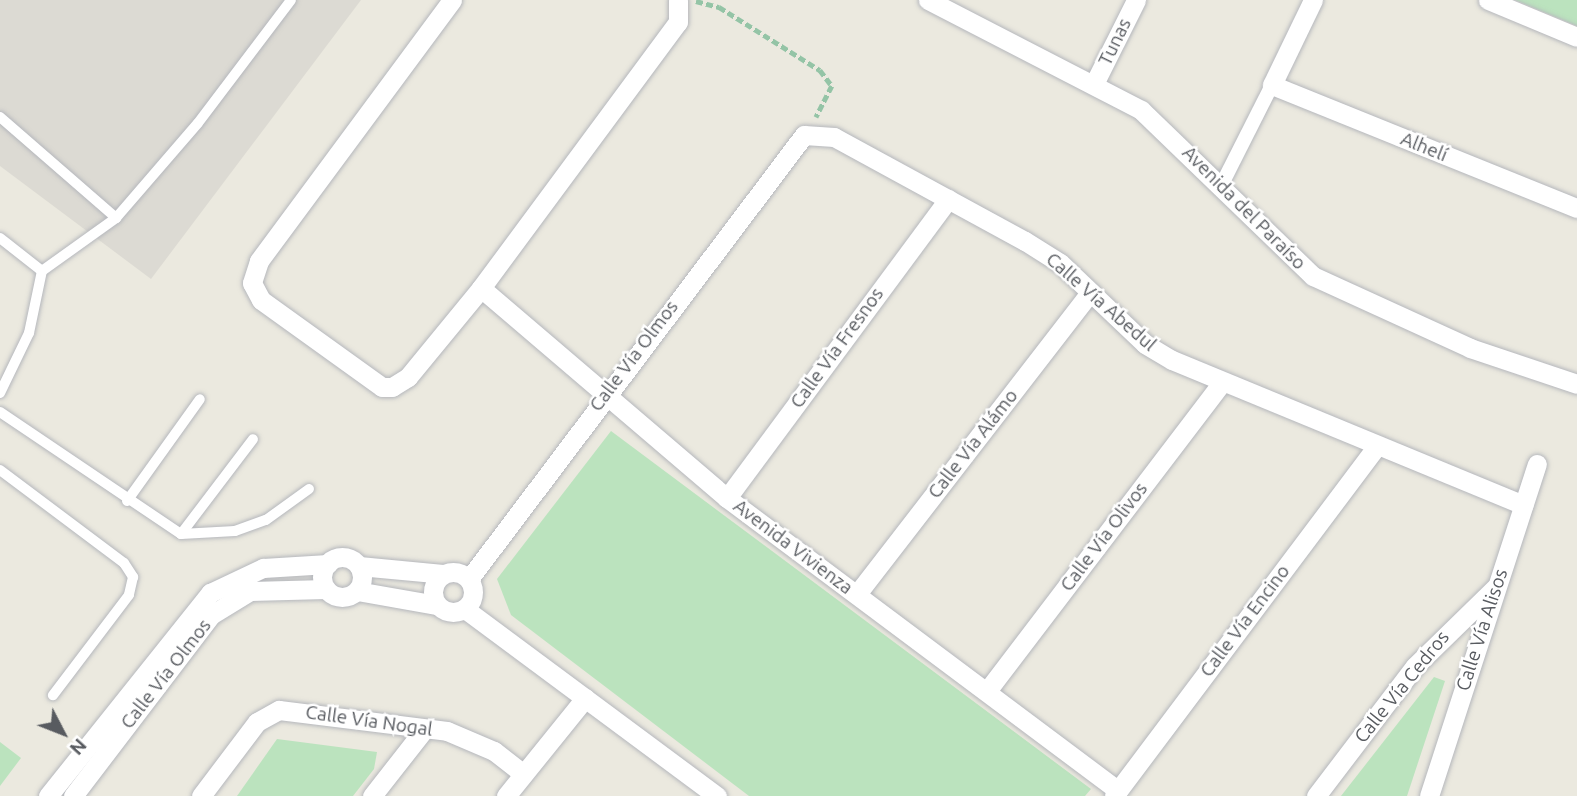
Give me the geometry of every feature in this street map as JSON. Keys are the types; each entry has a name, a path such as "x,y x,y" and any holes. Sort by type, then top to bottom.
{"street":[{"path":"452,0 259,261 252,283 261,300 382,387 392,387 408,377 481,288 678,22 679,1"},
{"name":"Tunas","path":"1094,84 1136,0"},
{"path":"1222,184 1313,0"},
{"path":"1488,0 1577,37"},
{"name":"Avenida del Paraíso","path":"939,3 1142,110 1222,184 1313,276 1470,348 1577,384"},
{"name":"Alhelí","path":"1272,85 1577,208"},
{"name":"Calle Vía Abedul","path":"804,135 834,137 1060,262 1145,344 1222,382 1523,505"},
{"name":"Calle Vía Olmos","path":"468,579 804,135"},
{"name":"Calle Vía Fresnos","path":"727,498 948,199"},
{"name":"Avenida Vivienza","path":"481,288 604,396 727,498 987,691 1116,793"},
{"name":"Calle Vía Alámo","path":"857,594 1090,293"},
{"name":"Calle Vía Olivos","path":"987,691 1222,382"},
{"name":"Calle Vía Encino","path":"1116,793 1376,447"},
{"name":"Calle Vía Alisos","path":"1429,796 1537,464"},
{"path":"356,591 436,605 449,613 464,609 472,598 468,579 452,572 443,574 359,566 348,558 327,564 323,576 326,589 345,597 356,591 362,579 359,566"},
{"name":"Calle Vía Olmos","path":"48,796 210,593 262,568 327,564"},
{"path":"436,605 432,587 443,574"},
{"name":"Calle Vía Cedros","path":"1316,796 1415,666 1496,587"},
{"name":"Calle Vía Olmos","path":"73,796 211,615 250,591 326,589"},
{"path":"464,609 714,795"},
{"path":"506,796 585,698"},
{"name":"Calle Vía Nogal","path":"201,796 257,722 279,710 469,737 523,774"},
{"path":"372,796 423,731"}],"lane":[{"path":"0,393 29,333 42,271 116,218 198,123 291,0"},
{"path":"0,117 116,218"},
{"path":"0,238 42,271"},
{"path":"127,501 200,399"},
{"path":"0,412 127,501 181,534 235,531 265,520 309,489"},
{"path":"181,534 253,439"},
{"path":"0,470 124,563 134,577 129,595 53,695"}],"path":[{"path":"679,1 696,1 719,7 820,70 832,86 804,135"}],"shaded area":[{"path":"0,0 361,0 151,279 0,166"}],"green space":[{"path":"1515,0 1577,0 1577,26"},
{"path":"611,431 1091,789 1085,796 749,796 511,615 497,579"},
{"path":"1434,677 1445,681 1407,796 1341,796"},
{"path":"277,739 377,752 374,769 353,796 237,796"},
{"path":"0,742 21,758 0,786"}]}
